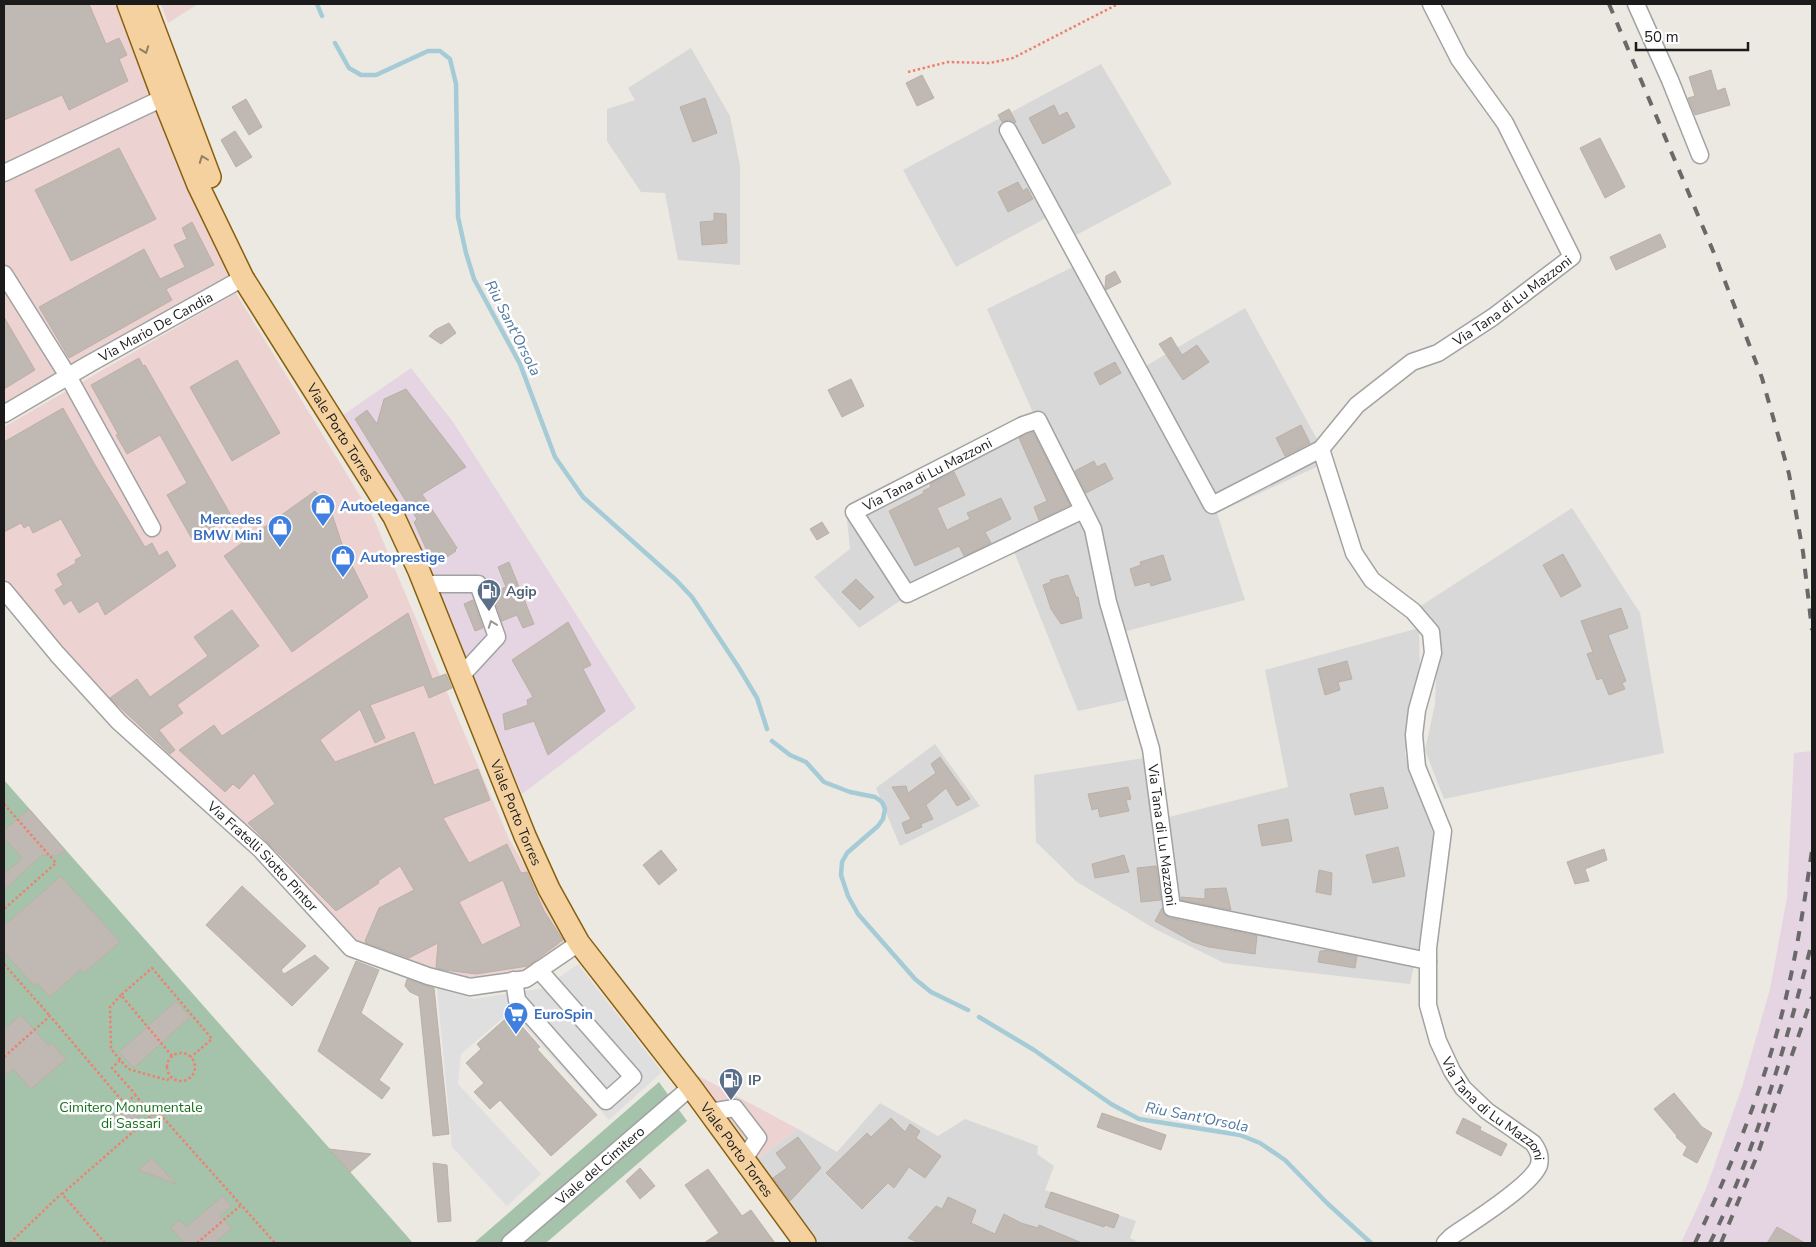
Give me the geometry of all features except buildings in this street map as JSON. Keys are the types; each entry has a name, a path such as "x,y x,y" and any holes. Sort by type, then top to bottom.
{"main road":[{"name":"Viale Porto Torres","path":"128,4 162,98 198,185 243,278 394,516 424,584 525,836 549,889 579,943 691,1087 805,1243"},
{"name":"Viale Porto Torres","path":"145,4 218,199 287,348"}],"street":[{"name":"Via Tana di Lu Mazzoni","path":"1008,130 1212,505 1322,449 1357,405 1412,362 1438,353 1493,317 1572,257 1505,123 1459,59 1431,4"},
{"path":"1636,4 1670,80 1700,155"},
{"path":"4,173 162,98"},
{"path":"4,274 68,376 152,528"},
{"name":"Via Mario De Candia","path":"4,414 243,278"},
{"name":"Via Tana di Lu Mazzoni","path":"1084,510 907,594 854,512 1023,425 1038,420 1084,510 1093,529 1108,602 1151,749 1172,908 1428,961"},
{"name":"Via Tana di Lu Mazzoni","path":"1322,449 1354,553 1372,580 1413,611 1431,632 1433,653 1417,710 1414,735 1417,767 1443,831 1428,948 1428,1005 1438,1041 1452,1071 1463,1088 1480,1104 1533,1143 1540,1157 1536,1172 1529,1179 1445,1243"},
{"path":"424,584 478,584 496,637 461,676"},
{"name":"Via Fratelli Siotto Pintor","path":"4,590 57,654 119,722 261,850 351,948 428,976 470,987 526,979 579,943"},
{"path":"514,980 518,1000 606,1101 633,1077 539,970"},
{"name":"Viale del Cimitero","path":"510,1243 691,1087"}],"path":[{"path":"908,72 948,62 990,63 1013,58 1118,4"},
{"path":"4,804 56,863 4,909"},
{"path":"4,964 125,1104 135,1094"},
{"path":"172,1077 167,1080 128,1069 111,1049 110,1007 152,968 212,1039 191,1058"},
{"path":"121,996 172,1056"},
{"path":"4,1057 50,1016"},
{"path":"182,1053 191,1058 194,1066 192,1074 184,1080 175,1079 168,1073 167,1064 172,1056 182,1053"},
{"path":"120,1060 112,1068 152,1115"},
{"path":"10,1243 62,1194 157,1111 275,1243"},
{"path":"62,1194 105,1243"},
{"path":"197,1243 240,1206"}],"shaded area":[{"path":"4,4 115,4 156,109 228,276 4,405"},
{"path":"161,4 198,4 168,23"},
{"path":"691,48 730,116 740,166 740,265 678,260 665,193 641,192 607,141 607,109 635,100 628,88"},
{"path":"1101,64 1172,184 1067,240 1053,214 956,267 903,170"},
{"path":"1085,261 1144,367 1245,308 1329,461 1217,513 1245,600 1123,632 1132,699 1078,711 1013,549 915,591 859,628 814,577 850,549 846,509 1034,415 987,309"},
{"path":"236,293 373,517 509,839 571,942 522,973 468,980 381,953 359,944 265,845 122,721 4,582 4,427"},
{"path":"411,368 453,422 636,708 522,794 439,596 343,415"},
{"path":"1572,508 1640,613 1664,753 1444,799 1425,750 1435,704 1438,627 1416,609"},
{"path":"1419,628 1420,673 1405,754 1439,850 1410,984 1224,963 1155,929 1077,882 1036,842 1034,775 1151,757 1165,818 1288,787 1265,670"},
{"path":"935,744 980,806 900,846 876,788"},
{"path":"1812,751 1812,1243 1681,1243 1706,1189 1742,1087 1770,989 1787,898 1794,753"},
{"path":"578,964 662,1072 609,1120 511,1011 461,1054 458,1084 541,1174 507,1206 452,1147 437,988 474,999 544,988"},
{"name":"IP","path":"695,1074 798,1129 757,1159"},
{"path":"880,1103 938,1136 965,1119 1038,1146 1037,1154 1054,1166 1045,1190 1136,1221 1130,1238 1139,1243 819,1243 757,1159 798,1129 837,1152"}],"green space":[{"name":"Cimitero Monumentale di Sassari","path":"4,780 413,1243 4,1243"},
{"path":"659,1082 687,1121 546,1243 474,1243"}],"waterway":[{"name":"Riu Sant'Orsola","path":"317,4 322,16"},
{"name":"Riu Sant'Orsola","path":"335,43 349,68 361,75 376,75 428,51 440,51 450,59 456,84 458,217 466,253 474,279 520,364 555,457 583,497 676,580 692,597 757,698 767,729"},
{"name":"Riu Sant'Orsola","path":"772,741 790,755 806,762 824,782 850,792 875,797 882,802 885,809 883,819 878,826 847,853 842,862 841,875 848,896 858,914 915,979 931,992 968,1010"},
{"name":"Riu Sant'Orsola","path":"979,1017 1034,1050 1111,1104 1139,1119 1240,1135 1260,1143 1285,1160 1327,1203 1371,1243"}],"railway":[{"path":"1609,4 1716,258 1762,378 1789,474 1803,552 1812,630"},
{"path":"1695,1243 1736,1152 1770,1058 1791,975 1812,850"},
{"path":"1710,1243 1742,1170 1769,1095 1792,1019 1812,942"},
{"path":"1721,1243 1757,1156 1812,997"}],"place":[{"name":"Autoelegance","path":"323,527"},
{"name":"Mercedes BMW Mini","path":"280,548"},
{"name":"Autoprestige","path":"343,578"},
{"name":"Agip","path":"489,612"},
{"name":"EuroSpin","path":"516,1035"},
{"name":"IP","path":"731,1101"}]}
